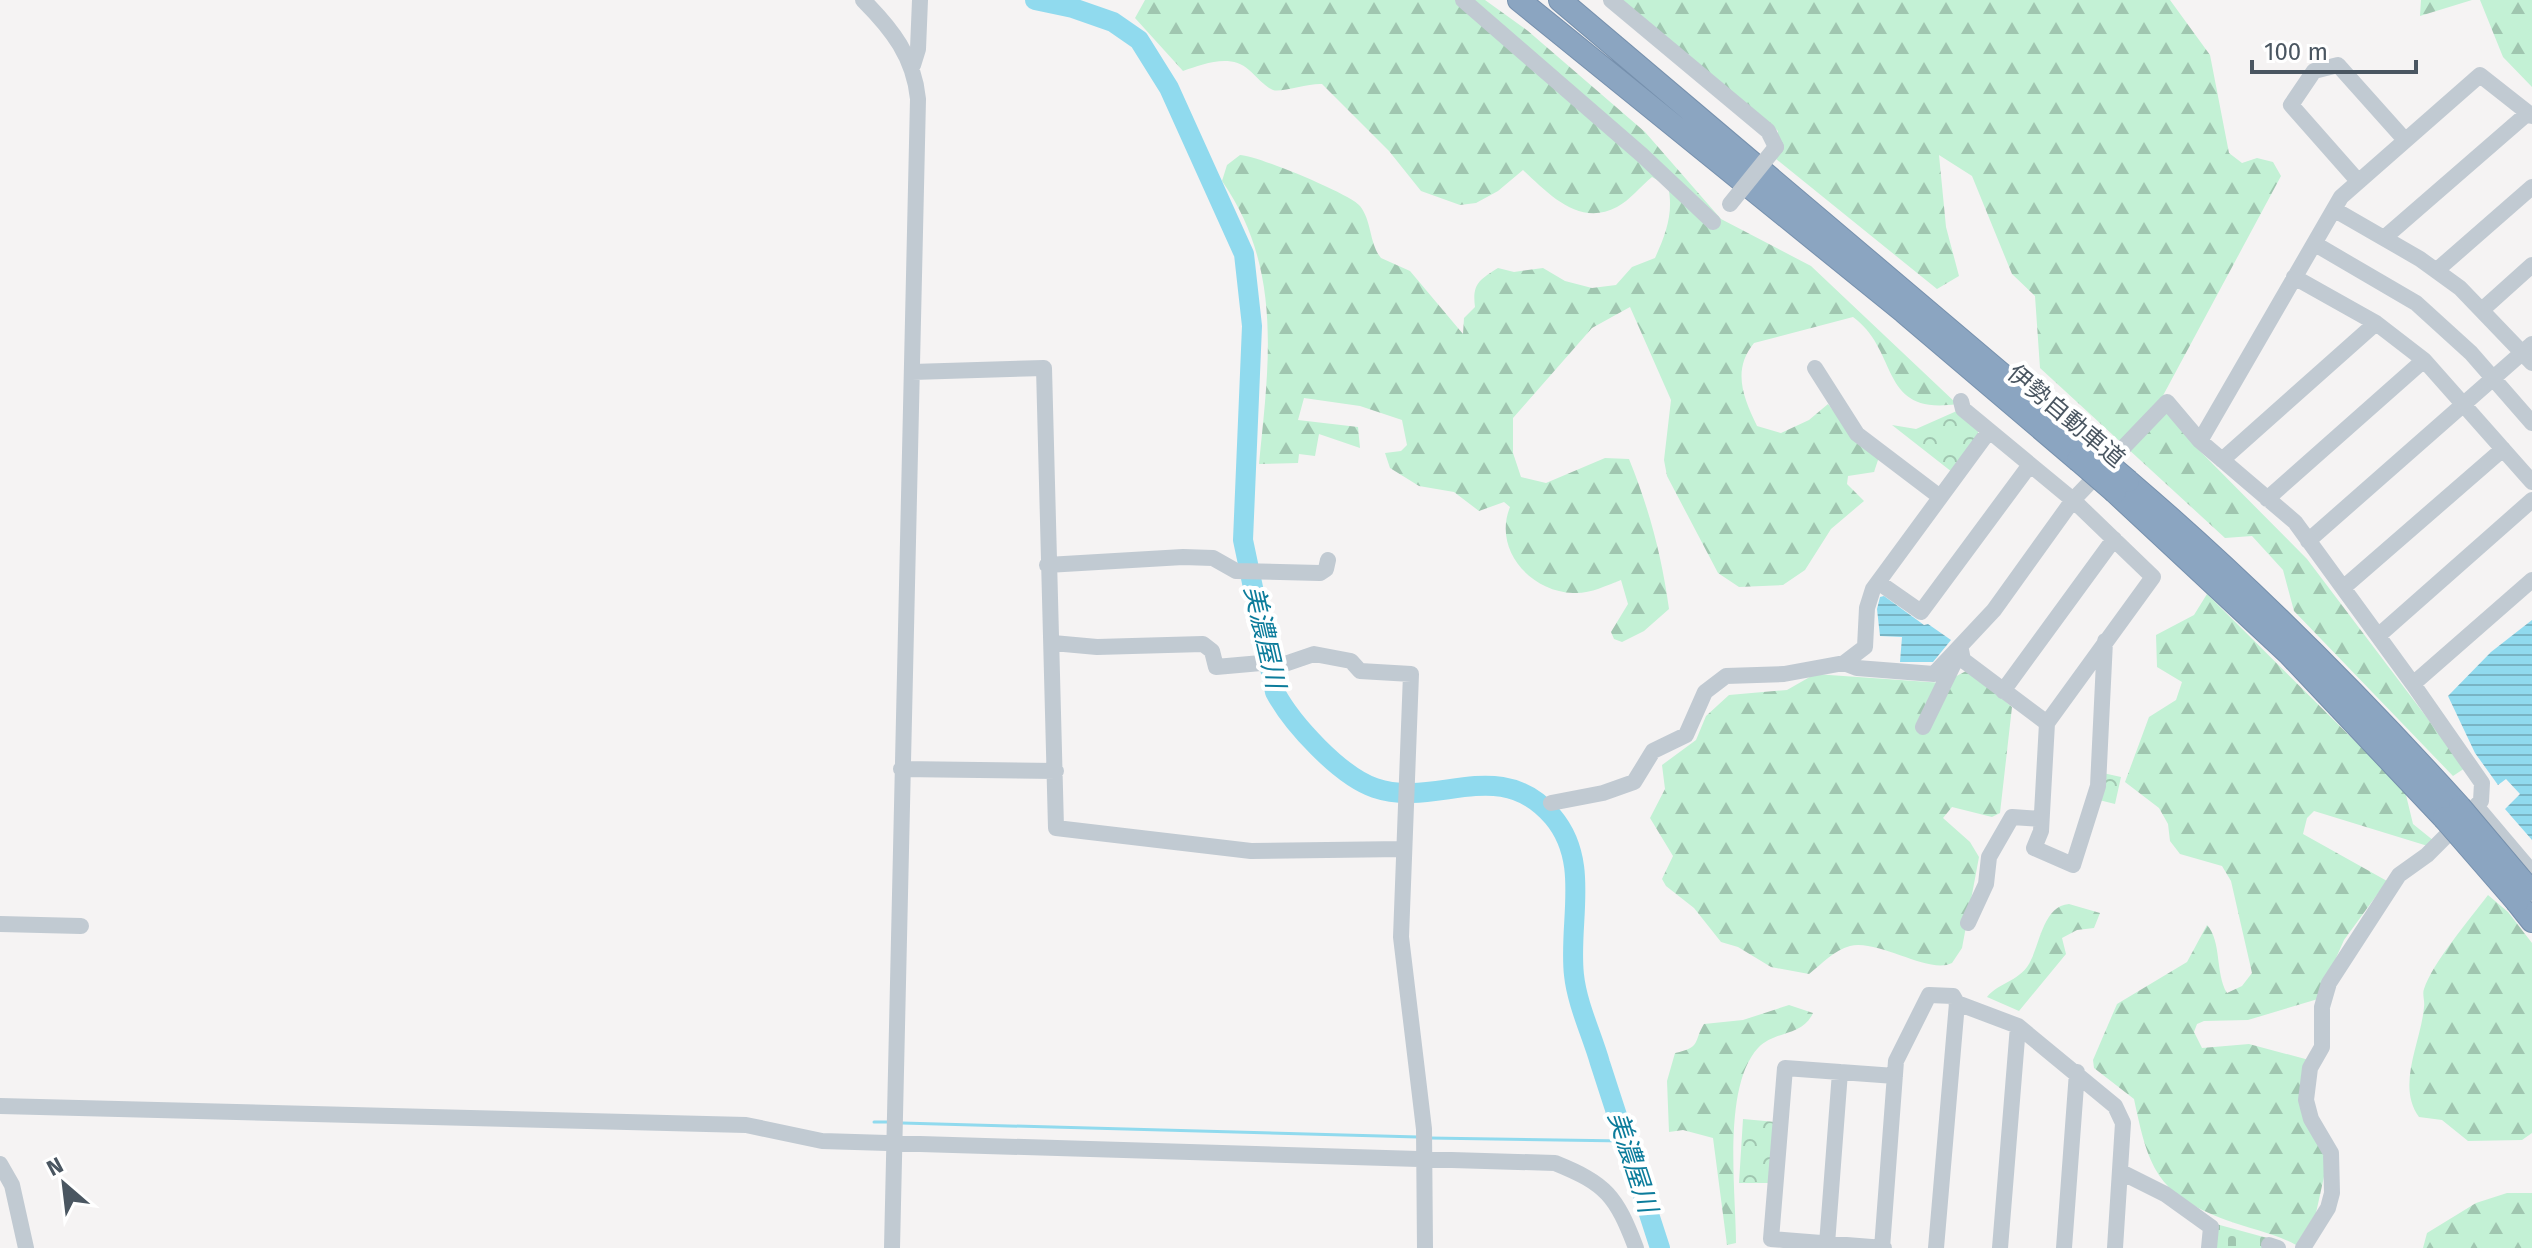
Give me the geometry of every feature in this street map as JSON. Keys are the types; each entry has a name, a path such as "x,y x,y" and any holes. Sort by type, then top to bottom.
{"highway":[{"name":"伊勢自動車道","path":"1519,0 2083,454"},
{"name":"伊勢自動車道","path":"1560,0 2311,649 2375,712 2528,889 2532,921"}],"street":[{"path":"863,0 899,41 913,65 918,99 892,1248"},
{"path":"913,65 918,49 920,0"},
{"path":"1463,0 1642,155 1713,222"},
{"path":"1611,0 1768,131 1776,147 1730,204"},
{"path":"2358,181 2291,105 2314,71 2338,65 2405,140"},
{"path":"2200,441 2341,197 2480,75 2530,114 2384,238"},
{"path":"2437,270 2532,187"},
{"path":"2308,541 2493,378 2529,353 2437,270 2335,210"},
{"path":"2315,244 2416,303 2450,332 2532,423"},
{"path":"2483,309 2532,265"},
{"path":"2294,277 2376,323 2424,360 2532,482"},
{"path":"2222,460 2376,323"},
{"path":"2267,499 2424,360"},
{"path":"912,372 1044,368 1056,828 1251,851 1403,849"},
{"path":"1815,368 1857,434 1940,497"},
{"path":"1961,401 1963,409 2073,500 2153,577 2105,641 2047,723 2041,819 2034,848 2073,865 2098,786 2105,641"},
{"path":"1551,803 1603,793 1634,782 1653,751 1678,742 1686,735 1705,692 1721,678 1784,674 1844,663 1934,674 1963,647 1994,610 2073,500 2167,402 2200,441 2295,522 2482,783 2481,801 2460,811 2427,855 2399,875 2329,983 2322,1007 2322,1047 2310,1068 2306,1100 2311,1119 2331,1153 2332,1197 2303,1248"},
{"path":"1844,663 1865,647 1869,600 1878,582 1989,431"},
{"path":"2343,588 2503,449"},
{"path":"1878,582 1921,612 2029,466"},
{"path":"2378,636 2532,500"},
{"path":"2003,691 2114,539"},
{"path":"1047,565 1183,557 1213,558 1236,571 1320,573 1326,569 1328,560"},
{"path":"2413,684 2532,580"},
{"path":"1053,643 1097,647 1203,644 1212,651 1216,667 1268,665 1281,668 1314,654 1351,661 1360,671 1411,674 1401,937 1422,1097 1425,1248"},
{"path":"1963,647 1963,660 2047,723"},
{"path":"1923,727 1963,647"},
{"path":"901,769 1056,771"},
{"path":"1968,923 1986,884 1989,857 2012,817 2041,819"},
{"path":"0,924 81,926"},
{"path":"1895,1076 1785,1068 1771,1239 1783,1244 1883,1248 1898,1054 1929,995 1953,996 1957,1003 1936,1248"},
{"path":"1957,1003 2018,1026 2106,1095 2120,1115 2123,1123 2115,1248"},
{"path":"2000,1248 2018,1026"},
{"path":"1827,1244 1840,1072"},
{"path":"2064,1248 2077,1072"},
{"path":"0,1106 746,1125 822,1141 1555,1163 1594,1178 1621,1213 1636,1248"},
{"path":"0,1164 12,1185 26,1248"},
{"path":"2121,1172 2165,1194 2211,1227 2209,1248"}],"green space":[{"path":"1145,0 1485,0 1528,31 1645,132 1721,219 1811,266 1957,404 1932,405 1914,400 1902,391 1868,331 1853,317 1754,343 1743,363 1742,384 1757,426 1781,433 1809,420 1828,404 1857,441 1879,457 1874,472 1848,476 1847,484 1864,501 1831,529 1805,570 1783,585 1739,587 1718,573 1667,476 1664,460 1671,400 1630,307 1592,328 1513,418 1513,453 1521,477 1546,483 1605,458 1629,459 1654,533 1669,609 1644,631 1622,642 1614,639 1611,632 1628,604 1621,580 1591,591 1573,593 1542,585 1529,576 1511,552 1506,538 1510,507 1504,502 1479,511 1454,492 1419,486 1390,468 1385,453 1401,451 1407,445 1402,420 1360,406 1304,398 1298,420 1358,427 1360,448 1319,434 1315,456 1299,454 1298,463 1259,464 1268,353 1263,282 1242,214 1222,181 1227,165 1240,155 1302,176 1353,200 1367,218 1374,246 1381,258 1410,271 1463,334 1464,318 1475,307 1478,283 1498,268 1514,272 1543,268 1565,281 1592,288 1616,285 1632,267 1655,258 1668,223 1668,186 1652,177 1617,207 1590,213 1554,198 1523,170 1498,191 1476,203 1460,205 1421,191 1389,151 1322,84 1273,90 1242,65 1225,61 1183,71 1135,18"},
{"path":"1619,0 2170,0 2210,55 2229,153 2242,163 2257,158 2273,162 2281,176 2159,403 2195,446 2307,559 2465,768 2453,776 2294,611 2283,570 2252,536 2225,538 2040,368 2035,296 2012,274 1972,176 1939,155 1946,227 1959,276 1937,289 1776,159 1778,131"},
{"path":"2421,0 2472,0 2420,16"},
{"path":"2480,0 2532,0 2532,87 2503,57"},
{"path":"1959,410 1978,427 1978,436 1952,472 1892,425 1916,429"},
{"path":"2207,594 2405,791 2413,824 2434,841 2431,847 2314,811 2307,818 2303,834 2387,881 2344,940 2318,999 2248,1020 2204,1021 2197,1024 2194,1032 2202,1048 2249,1044 2309,1060 2304,1090 2327,1163 2316,1213 2296,1245 2203,1210 2170,1188 2159,1175 2144,1143 2134,1099 2094,1068 2093,1060 2117,1004 2187,962 2207,925 2215,940 2227,993 2242,986 2252,973 2231,881 2222,866 2180,854 2170,841 2168,824 2159,808 2125,782 2149,717 2176,700 2182,682 2157,667 2156,635 2194,615"},
{"path":"1968,670 2012,707 2000,813 1992,817 1952,807 1943,818 1970,842 1979,857 1962,948 1952,963 1930,964 1862,945 1839,951 1809,974 1771,967 1738,947 1721,942 1694,908 1666,886 1662,879 1673,856 1650,818 1665,789 1662,765 1696,740 1706,716 1729,695 1787,690 1815,674 1943,683"},
{"path":"2103,773 2121,777 2115,804 2099,800"},
{"path":"2488,895 2508,912 2532,943 2532,1133 2522,1140 2468,1141 2442,1120 2419,1117 2412,1105 2410,1091 2412,1064 2424,1007 2424,989 2443,954"},
{"path":"2069,904 2100,913 2094,928 2077,930 2062,938 2066,954 2019,1011 1987,997 2022,973 2031,960 2048,918 2061,906"},
{"path":"1789,1005 1813,1013 1802,1026 1772,1038 1758,1048 1739,1088 1733,1170 1736,1243 1727,1245 1713,1138 1683,1130 1669,1132 1667,1081 1675,1053 1696,1043 1704,1024 1743,1020"},
{"path":"1743,1119 1776,1122 1771,1183 1739,1183"},
{"path":"2507,1193 2532,1193 2532,1248 2423,1248 2427,1233 2476,1203"},
{"path":"2216,1224 2271,1239 2268,1248 2214,1248"}],"water":[{"path":"1884,596 1951,640 1933,662 1900,662 1902,637 1880,636 1877,609 1880,597"},
{"path":"2532,620 2532,840 2505,809 2520,794 2506,779 2498,785 2475,753 2448,696 2491,652"}],"waterway":[{"name":"美濃屋川","path":"1035,0 1073,8 1113,22 1139,40 1169,88 1244,254 1252,326 1243,540 1275,692 1283,705 1318,748 1361,782 1398,793 1489,786 1511,789 1532,799 1553,817 1565,835 1575,873 1573,955 1578,997 1660,1248"},
{"path":"874,1122 890,1122"},
{"path":"902,1123 1418,1137"},
{"path":"1429,1138 1625,1141"}]}
